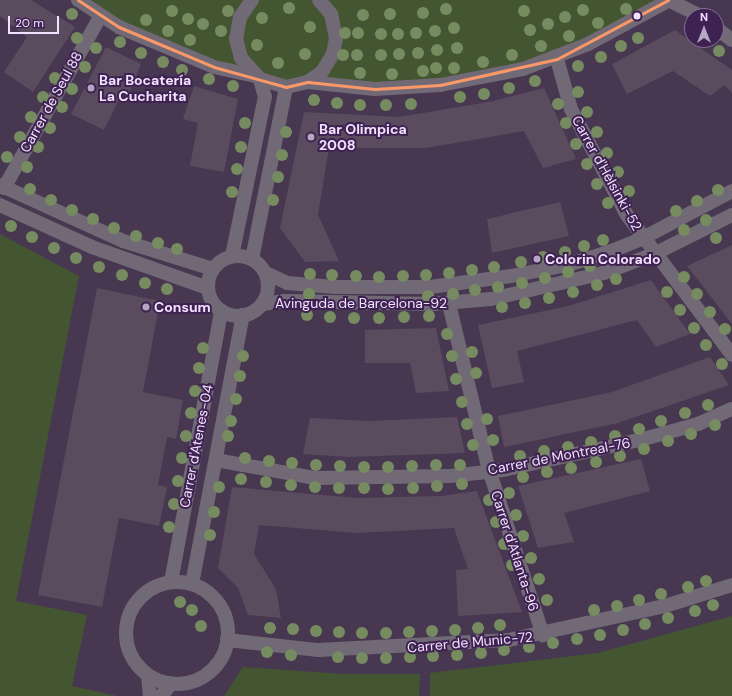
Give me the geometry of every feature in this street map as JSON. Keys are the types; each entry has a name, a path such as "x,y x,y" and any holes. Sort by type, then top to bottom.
{"street":[{"path":"78,0 100,17 214,67 257,77 286,87 308,82 375,89 440,85 557,59 668,0 684,8"},
{"path":"232,256 265,97 257,77 241,58 236,39 240,17 252,0"},
{"path":"308,82 322,72 333,54 336,39 331,14 319,0"},
{"name":"Carrer de Seul 88","path":"2,187 100,17"},
{"name":"Carrer d'Hèlsinki-52","path":"557,59 571,109 643,238 732,355"},
{"path":"252,259 286,87"},
{"path":"2,187 117,239 213,269"},
{"name":"Avinguda de Barcelona-92","path":"266,274 287,283 334,287 430,287 571,264 643,238 732,191"},
{"path":"0,205 92,247 208,288"},
{"name":"Avinguda de Barcelona-92","path":"263,304 285,301 449,304 540,289 604,274 654,254 732,215"},
{"path":"232,256 252,259 266,274 268,286 263,304 243,315 222,311 211,298 208,288 213,269 232,256"},
{"name":"Carrer d'Atlanta-96","path":"449,304 489,470 543,635"},
{"name":"Carrer d'Atenes-04","path":"171,582 222,311"},
{"name":"Carrer d'Atenes-04","path":"192,584 243,315"},
{"name":"Carrer de Montreal-76","path":"216,460 315,478 430,477 489,470 640,440 698,424 732,409"},
{"path":"171,582 192,584 209,593 221,606 228,624 226,649 208,674 189,683 171,684 148,675 139,667 128,646 126,626 134,605 145,593 171,582"},
{"name":"Carrer de Munic-72","path":"226,640 342,649 456,645 543,635 665,606 732,585"},
{"path":"148,675 150,696"},
{"path":"161,696 171,684"}],"green space":[{"path":"80,0 668,0 557,59 440,85 286,87 214,67"},
{"path":"0,234 79,276 16,601 87,615 72,686 117,696 0,696"},
{"path":"732,616 732,696 430,696 430,673 598,653"},
{"path":"243,667 342,674 420,674 419,696 224,696"}],"building":[{"path":"0,0 31,0 75,27 33,92 4,72 27,37 0,16"},
{"path":"675,30 684,36 684,48 701,48 732,70 732,93 724,85 710,96 673,71 627,94 612,64"},
{"path":"106,47 141,64 128,96 122,93 104,130 71,114"},
{"path":"194,86 238,99 224,172 190,166 198,123 183,119"},
{"path":"544,88 576,159 543,168 524,131 426,148 329,148 318,215 339,261 305,262 280,228 304,112 399,117 494,101"},
{"path":"560,202 569,236 492,253 487,219"},
{"path":"732,245 732,324 687,266"},
{"path":"651,280 690,334 656,347 637,320 517,351 524,382 492,388 478,325 568,306"},
{"path":"97,288 160,301 143,392 183,400 176,439 167,437 158,485 167,487 159,526 119,518 102,607 38,595"},
{"path":"436,328 449,391 416,393 410,363 365,363 365,330"},
{"path":"710,357 729,385 618,423 504,447 498,416 612,392"},
{"path":"457,417 465,453 349,457 303,454 310,418 370,421"},
{"path":"641,459 650,491 564,513 574,542 538,548 518,486"},
{"path":"232,487 357,498 441,496 477,491 522,612 458,616 456,570 468,569 454,528 356,533 259,525 254,554 276,589 281,618 248,615 238,588 218,568"}],"transit line":[{"path":"78,0 119,27 214,67 286,87 308,82 375,89 440,85 557,59 668,0"}],"place":[{"name":"Bar Bocatería La Cucharita","path":"91,88"},
{"name":"Bar Olimpica 2008","path":"311,137"},
{"name":"Colorin Colorado","path":"537,259"},
{"name":"Consum","path":"146,307"}]}
